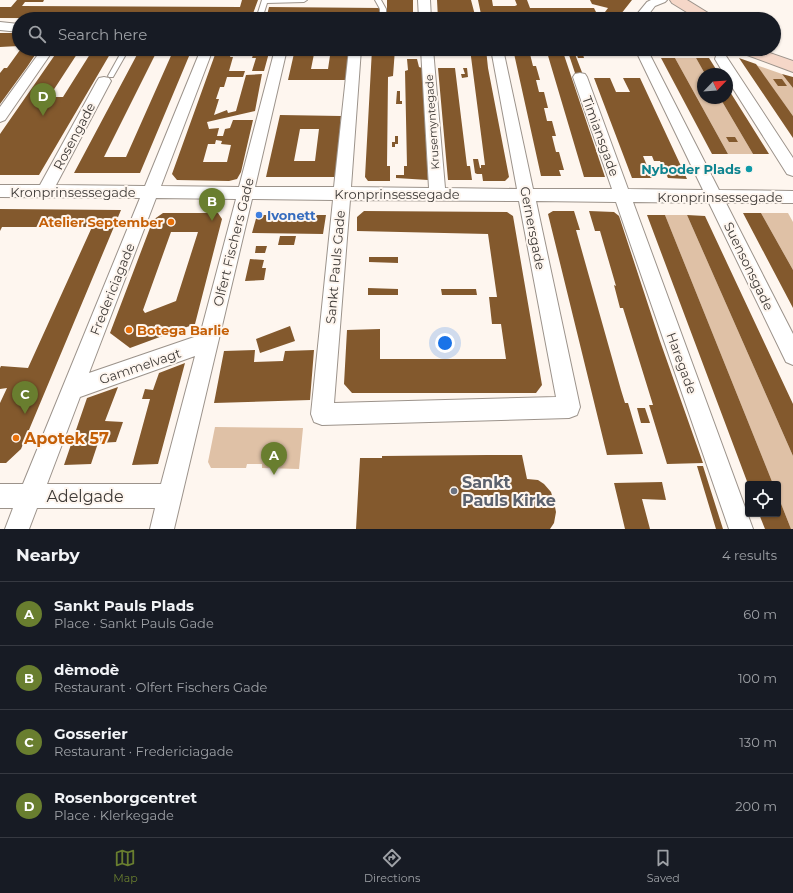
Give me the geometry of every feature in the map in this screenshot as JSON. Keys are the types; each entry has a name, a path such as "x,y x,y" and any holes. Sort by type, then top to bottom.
{"street":[{"path":"424,0 425,12"},
{"path":"644,12 650,4 661,0 680,12"},
{"path":"677,0 697,12"},
{"path":"0,26 12,27"},
{"path":"0,117 43,56"},
{"name":"Fredericiagade","path":"17,529 204,56"},
{"name":"Olfert Fischers Gade","path":"162,529 280,56"},
{"name":"Sankt Pauls Gade","path":"354,56 322,414 569,408"},
{"name":"Krusemyntegade","path":"427,56 437,194"},
{"name":"Gernersgade","path":"498,56 569,408"},
{"name":"Suensonsgade","path":"644,56 793,355"},
{"path":"763,56 793,67"},
{"path":"781,56 793,60"},
{"path":"721,59 793,170"},
{"name":"Timiansgade","path":"580,76 622,196"},
{"name":"Rosengade","path":"45,191 107,79"},
{"name":"Kronprinsessegade","path":"0,191 793,197"},
{"name":"Haregade","path":"622,196 741,529"},
{"name":"Gammelvagt","path":"72,389 208,342"},
{"name":"Adelgade","path":"0,496 170,496"}],"lane":[{"path":"261,12 264,0 304,0"},
{"path":"378,0 384,9 384,12"},
{"path":"107,79 122,56"}],"shaded area":[{"path":"675,58 696,58 702,68 697,68 697,98"},
{"path":"756,65 782,74 793,88 793,116"},
{"path":"700,104 724,104 753,154 728,154"},
{"path":"761,213 788,213 793,222 793,270"},
{"path":"665,215 687,215 793,456 793,529 791,529 781,504 781,481 772,481"},
{"path":"215,427 303,428 299,469 262,468 262,464 247,464 246,468 211,468 208,462"}],"building":[{"path":"17,0 44,0 43,2 25,2 22,6 240,7 242,0 258,0 254,12 12,12 12,18 0,18 0,7 11,7"},
{"path":"387,0 413,0 413,12 387,12"},
{"path":"437,0 471,0 474,12 438,12"},
{"path":"478,0 492,0 493,6 515,6 517,5 515,0 527,0 530,8 594,8 596,12 481,12"},
{"path":"590,0 632,0 623,12 605,12 608,8 592,4"},
{"path":"269,7 380,8 380,12 268,12"},
{"path":"0,33 12,33 12,46 0,47"},
{"path":"16,56 34,56 0,104 0,73 4,68 7,68"},
{"path":"54,56 76,56 49,97 63,97 89,56 109,56 39,175 0,175 0,134"},
{"path":"136,56 154,56 104,157 126,157 171,56 189,56 140,173 74,173"},
{"path":"214,56 233,57 229,71 245,71 243,77 227,77 224,87 220,87 216,99 219,99 214,115 227,110 228,113 236,111 246,75 262,74 255,111 207,122 209,129 219,128 217,136 223,136 225,129 230,128 233,120 253,120 241,172 237,179 229,181 177,180 172,174","holes":["216,140 222,141 221,144 231,145 227,162 203,162 208,144 215,144"]},
{"path":"253,56 268,56 264,71 252,71 256,58 252,58"},
{"path":"293,56 314,56 311,69 328,69 330,56 348,56 346,80 288,80"},
{"path":"372,56 394,56 393,76 388,77 387,166 390,166 390,181 368,181 365,177"},
{"path":"471,56 487,56 509,177 505,181 483,181 482,174 475,173 473,159 478,159 480,168 481,165 485,165"},
{"path":"515,56 530,56 533,66 536,66 540,80 536,80 539,92 544,92 548,108 544,108 547,121 552,121 556,136 552,136 556,152 559,152 564,170 559,170 561,176 541,176"},
{"path":"548,56 564,56 605,177 584,177"},
{"path":"569,56 576,56 583,75 576,76"},
{"path":"577,56 583,56 584,58 578,58"},
{"path":"661,58 675,58 697,98 697,104 700,104 728,154 712,154"},
{"path":"696,58 709,58 715,68 702,68"},
{"path":"739,58 756,64 793,116 793,138"},
{"path":"407,59 417,59 419,67 422,68 428,180 396,178 396,175 404,175 404,166 407,166 405,71 408,70"},
{"path":"438,68 455,68 467,166 470,166 472,180 448,180"},
{"path":"463,68 467,68 468,77 462,78 461,74 465,74"},
{"path":"782,74 793,77 793,88"},
{"path":"594,78 610,78 616,92 630,92 623,78 640,78 687,179 668,178 660,161 654,161 652,156 643,156 652,178 632,178"},
{"path":"773,79 782,79 787,86 778,86"},
{"path":"397,91 400,91 400,101 402,101 402,104 396,104"},
{"path":"733,97 769,154 753,154 724,104 733,104"},
{"path":"280,115 341,116 336,177 266,177","holes":["300,129 319,129 315,161 294,161"]},
{"path":"395,136 398,136 398,144 395,144 395,147 392,147 392,142 395,142"},
{"path":"726,137 735,137 738,142 729,142"},
{"path":"0,209 121,210 21,449 6,463 0,463 0,403 7,388 0,389 0,368 1,366 28,368 92,227 2,227 0,231"},
{"path":"364,211 507,212 513,216 542,385 536,393 352,393 344,384 347,330 380,329 380,359 506,359 501,324 492,324 489,297 497,297 488,234 357,231 357,217"},
{"path":"553,211 574,211 580,230 576,230 621,390 625,403 628,403 643,454 607,455 548,214"},
{"path":"589,211 614,212 619,216 660,341 703,463 667,464 649,405 653,405 623,308 620,308 614,285 616,286 600,231 595,231"},
{"path":"163,213 218,213 222,219 195,324 130,348 110,333 153,220","holes":["171,232 198,232 176,301 145,313 143,310"]},
{"path":"743,213 761,213 793,270 793,308"},
{"path":"257,215 326,215 323,234 252,233"},
{"path":"647,215 665,215 772,481 747,481"},
{"path":"687,215 705,216 793,404 793,456"},
{"path":"280,236 296,236 294,245 278,245"},
{"path":"256,246 267,246 265,253 255,253"},
{"path":"369,257 398,257 398,263 369,262"},
{"path":"250,259 264,260 262,268 266,268 264,280 245,281"},
{"path":"368,288 398,289 398,295 368,295"},
{"path":"441,289 476,289 477,295 442,295"},
{"path":"290,326 295,341 260,353 256,339"},
{"path":"255,350 254,362 283,361 285,351 314,350 310,400 214,403 224,351"},
{"path":"185,363 158,464 132,465 150,399 142,399 145,389 153,390 159,373"},
{"path":"118,387 105,421 123,422 116,442 98,443 91,464 64,465 87,398"},
{"path":"637,408 645,408 650,423 641,423"},
{"name":"Sankt Pauls Kirke","path":"522,455 527,479 538,480 551,492 556,512 554,523 550,529 356,529 360,458 382,458 382,456"},
{"path":"697,466 703,466 723,529 716,529"},
{"path":"662,482 666,500 642,499 650,529 625,529 614,483"},
{"path":"781,504 791,529 765,529 760,517 781,517"}],"place":[{"name":"Rosenborgcentret","path":"43,116"},
{"name":"Nyboder Plads","path":"749,169"},
{"name":"Ivonett","path":"259,215"},
{"name":"dèmodè","path":"212,221"},
{"name":"Atelier September","path":"171,222"},
{"name":"Botega Barlie","path":"129,330"},
{"name":"Gosserier","path":"25,414"},
{"name":"Apotek 57","path":"16,438"},
{"name":"Sankt Pauls Plads","path":"274,475"},
{"name":"Sankt Pauls Kirke","path":"454,491"}]}
